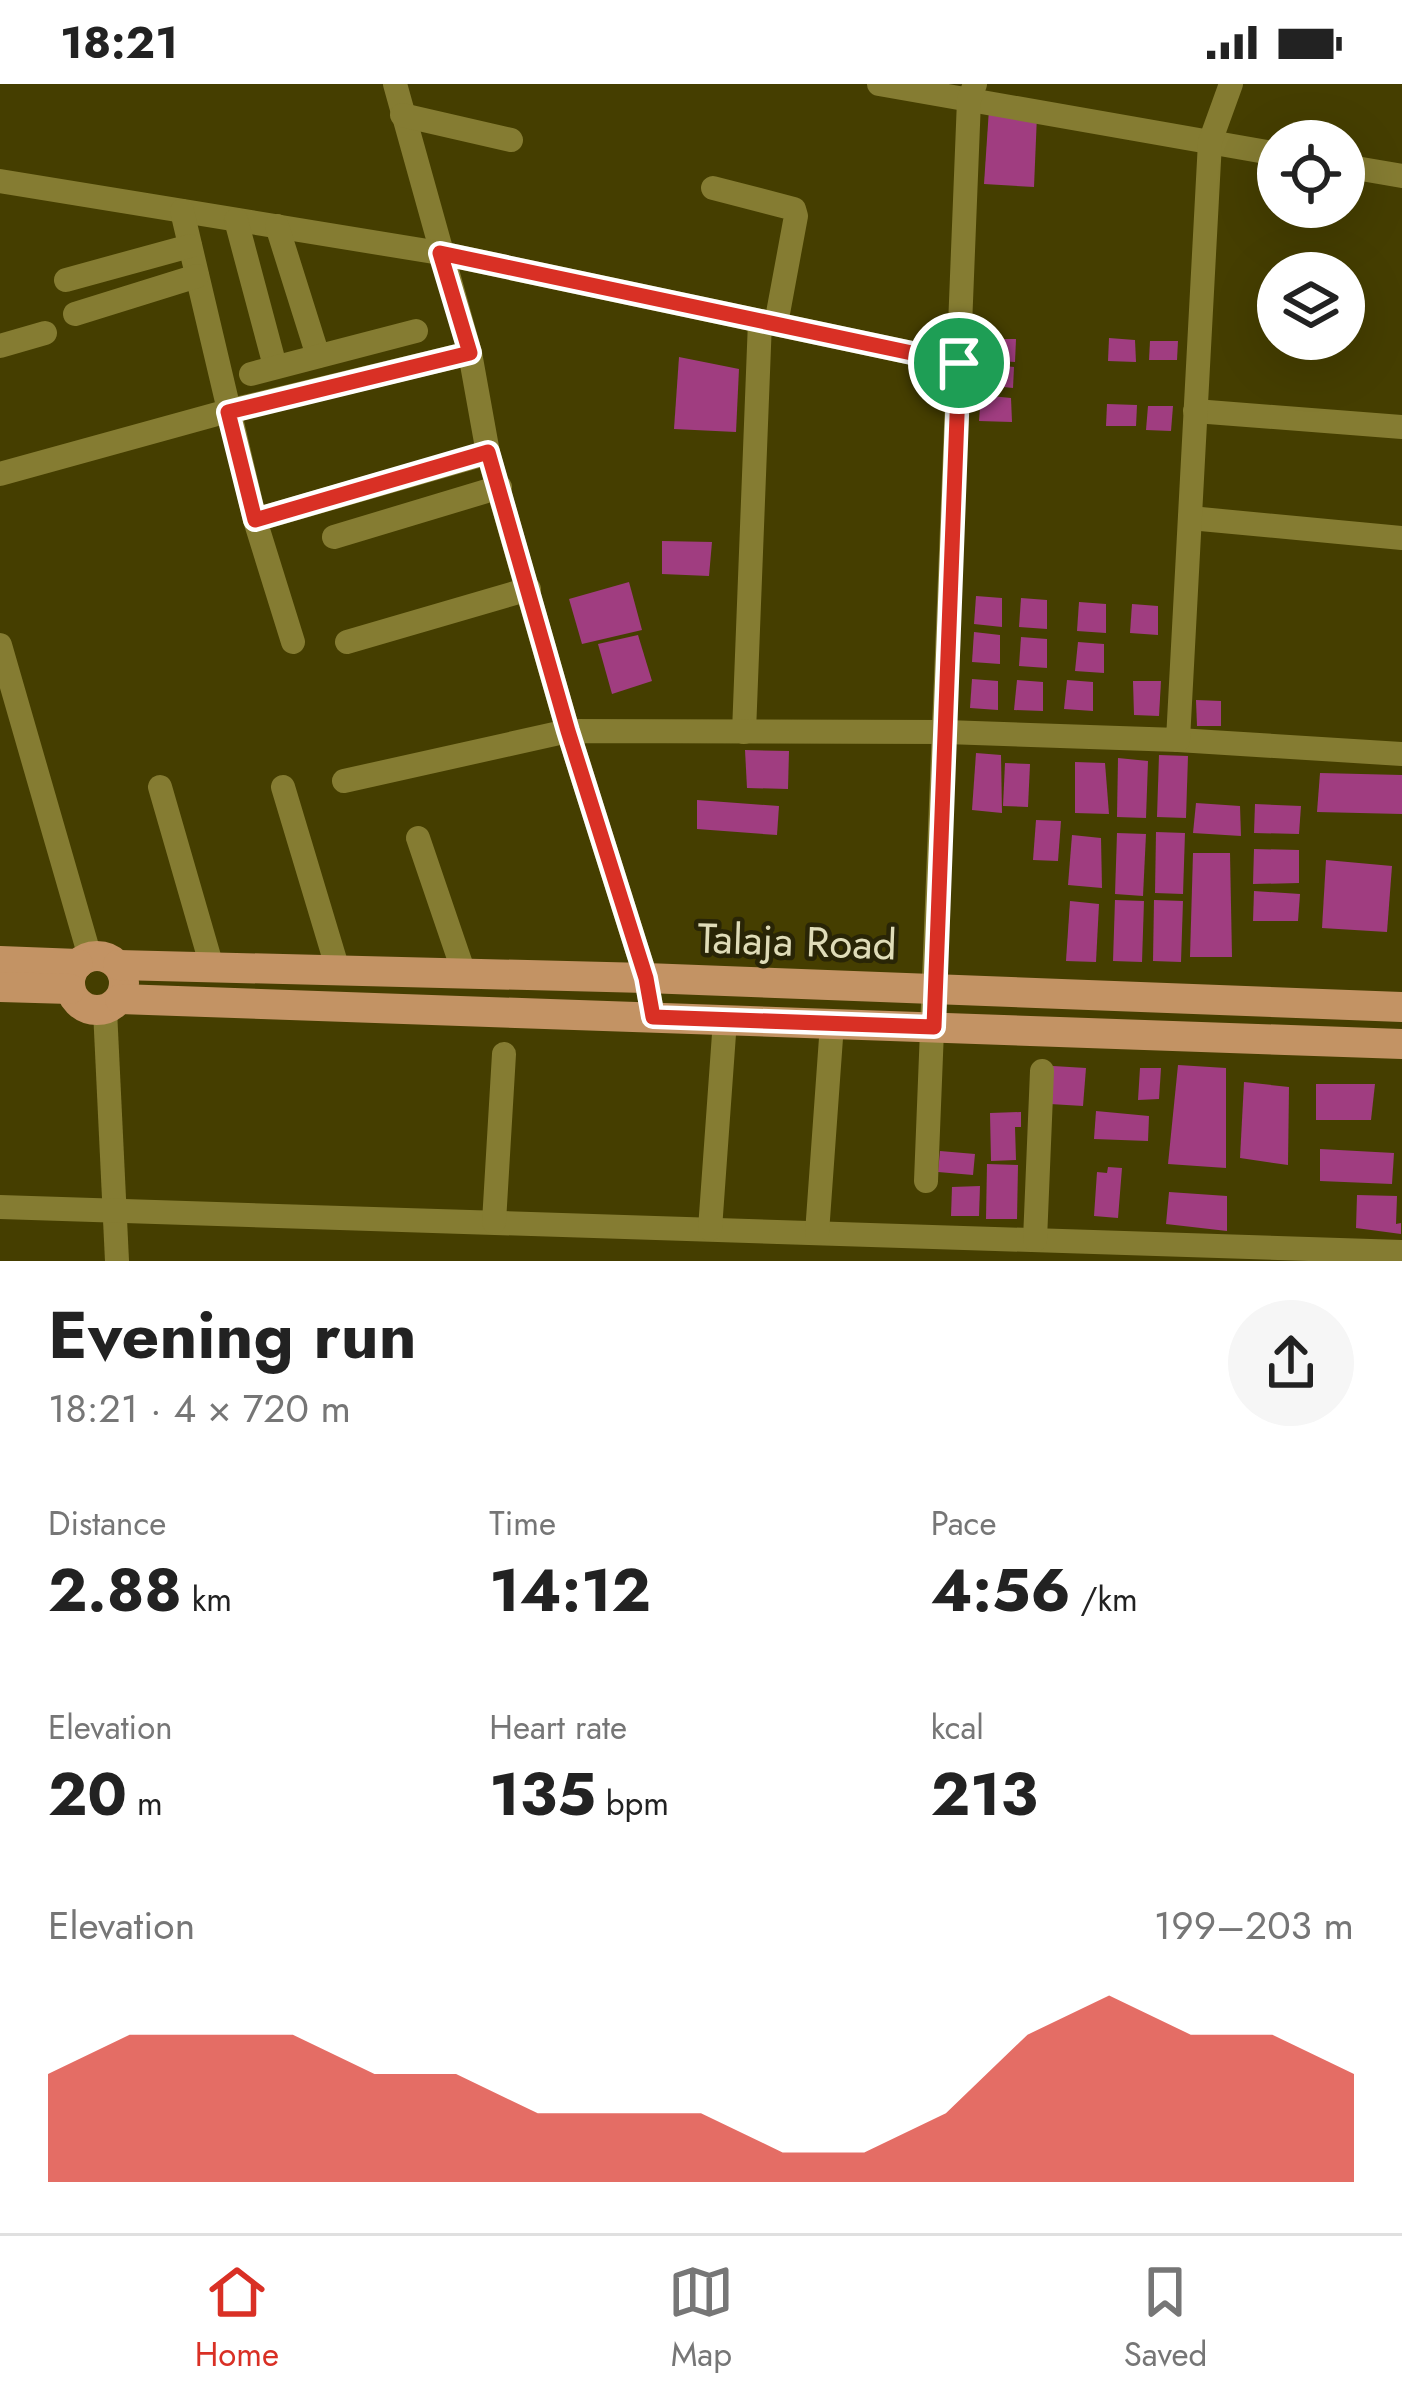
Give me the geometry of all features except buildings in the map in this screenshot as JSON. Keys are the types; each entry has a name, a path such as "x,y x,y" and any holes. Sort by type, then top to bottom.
{"main road":[{"name":"Talaja Road","path":"0,961 89,969 212,967 646,978 1402,1007"},
{"name":"Talaja Road","path":"0,987 89,969"},
{"path":"89,969 124,981 112,1004 87,1009 73,997 89,969"},
{"name":"Talaja Road","path":"112,1004 653,1017 1402,1044"}],"street":[{"path":"395,84 470,353 488,452 568,731 646,978 653,1017"},
{"path":"879,84 972,92 1257,150"},
{"path":"1178,740 1210,142 1231,84"},
{"path":"926,1180 972,92"},
{"path":"402,116 511,140"},
{"path":"1365,170 1402,176"},
{"path":"0,181 440,253 959,363"},
{"path":"712,188 794,209 796,216 768,322 745,732"},
{"path":"182,211 255,520 293,642"},
{"path":"236,220 263,370 416,331"},
{"path":"277,226 318,356"},
{"path":"66,280 190,245"},
{"path":"75,314 197,276"},
{"path":"0,346 45,333"},
{"path":"0,474 470,353"},
{"path":"1195,411 1402,427"},
{"path":"255,520 488,452"},
{"path":"334,537 500,487"},
{"path":"1190,518 1402,538"},
{"path":"347,642 529,589"},
{"path":"2,660 89,969"},
{"path":"344,781 568,731 946,732 1402,754"},
{"path":"160,787 212,967"},
{"path":"284,787 338,970"},
{"path":"418,838 464,973"},
{"path":"112,1004 117,1261"},
{"path":"710,1229 725,1020"},
{"path":"817,1233 832,1024"},
{"path":"494,1222 505,1054"},
{"path":"1035,1240 1042,1072"},
{"path":"0,1207 1402,1252"}],"route":[{"path":"440,253 959,363 934,1027 653,1017 646,978 568,731 488,452 255,520 228,412 470,353 440,253"}]}
